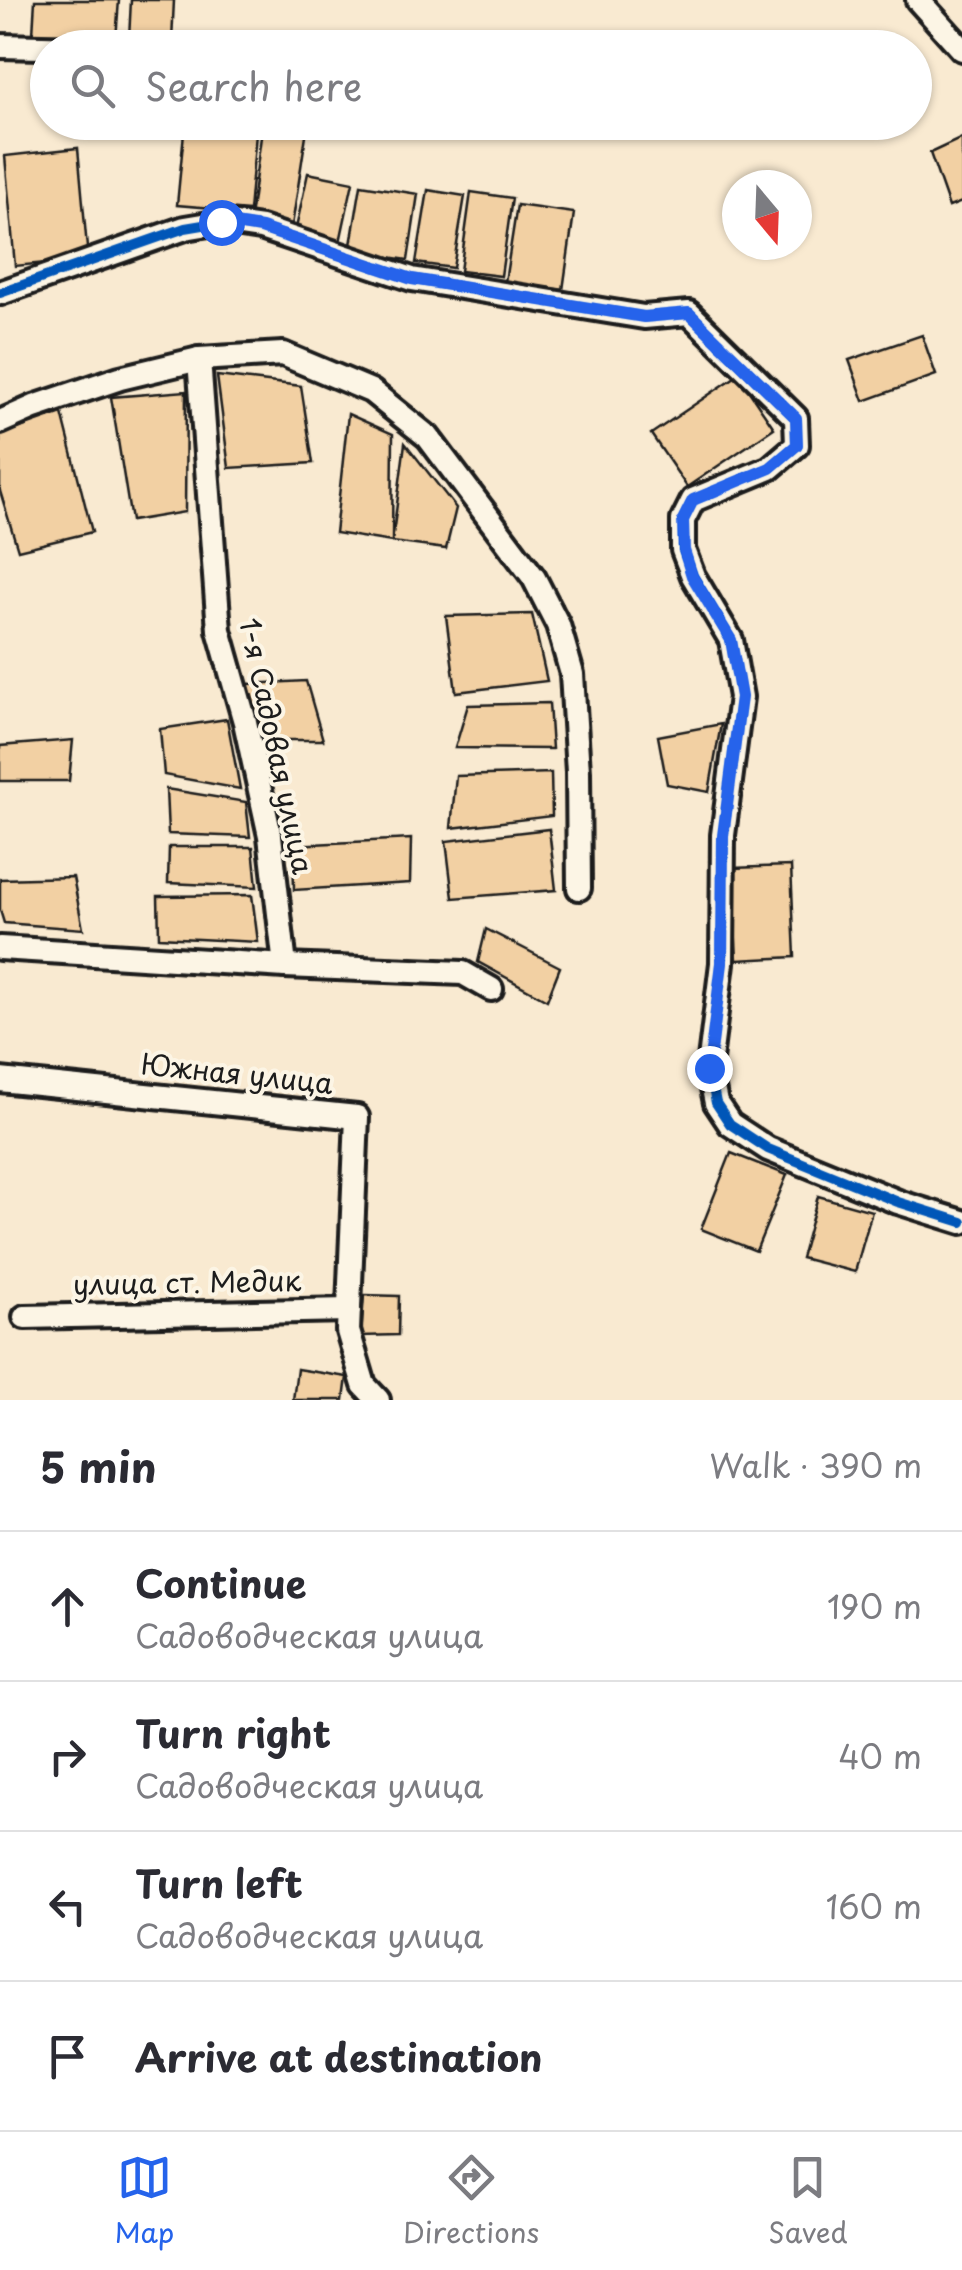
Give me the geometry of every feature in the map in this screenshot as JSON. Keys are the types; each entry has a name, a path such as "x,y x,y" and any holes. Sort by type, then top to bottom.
{"street":[{"path":"918,0 962,49"},
{"path":"0,46 30,47"},
{"path":"0,293 185,228 221,222 261,228 412,279 644,317 689,313 796,418 797,445 770,468 693,500 683,520 684,550 692,576 731,640 741,697 723,836 722,963 709,1068 716,1103 730,1124 768,1148 898,1202 962,1222"},
{"path":"0,422 120,378 199,359 283,354 371,391 428,437 534,578 558,625 572,674 579,888"},
{"name":"1-я Садовая улица","path":"199,359 218,630 246,722 270,836 285,966"},
{"path":"0,948 463,973 491,989"},
{"name":"Южная улица","path":"0,1080 358,1117 348,1331 364,1385 378,1400"},
{"name":"улица ст. Медик","path":"26,1316 349,1310"}],"building":[{"path":"35,0 119,0 117,30 33,30"},
{"path":"131,0 174,0 173,30 129,30"},
{"path":"962,138 962,202 949,207 930,153"},
{"path":"183,140 255,140 249,211 177,205"},
{"path":"261,140 305,140 292,226 250,218"},
{"path":"78,148 88,259 15,266 5,156"},
{"path":"308,173 353,182 340,242 295,233"},
{"path":"361,185 418,194 408,260 350,251"},
{"path":"428,190 465,196 453,268 416,263"},
{"path":"471,192 512,198 501,276 460,271"},
{"path":"517,205 574,213 563,290 505,282"},
{"path":"922,335 936,375 864,401 849,360"},
{"path":"738,375 774,428 687,487 651,434"},
{"path":"217,376 301,386 313,463 229,468"},
{"path":"186,391 185,512 131,521 111,397"},
{"path":"62,413 92,532 18,550 0,491 0,435"},
{"path":"348,414 393,434 392,542 335,533"},
{"path":"405,443 456,508 446,549 392,542"},
{"path":"532,614 547,681 456,692 446,616"},
{"path":"306,681 323,740 264,740 248,684"},
{"path":"549,703 552,749 455,748 468,705"},
{"path":"227,719 240,789 164,775 160,729"},
{"path":"721,724 709,792 667,784 658,736"},
{"path":"73,740 69,781 0,781 0,746"},
{"path":"551,773 552,816 451,828 456,776"},
{"path":"166,789 246,802 250,837 168,834"},
{"path":"549,829 556,890 453,898 446,841"},
{"path":"411,839 410,883 294,890 293,845"},
{"path":"169,847 253,847 257,887 168,883"},
{"path":"791,866 795,957 737,960 732,868"},
{"path":"73,877 83,929 4,923 0,879"},
{"path":"252,895 258,942 159,937 158,896"},
{"path":"486,929 560,967 547,1000 478,962"},
{"path":"731,1153 787,1175 756,1251 701,1229"},
{"path":"818,1196 872,1211 855,1272 801,1258"},
{"path":"364,1295 399,1296 398,1335 361,1336"},
{"path":"297,1369 347,1377 344,1400 293,1400"}],"cycle path":[{"path":"0,293 185,228 221,222 261,228 412,279 644,317 689,313 796,418 797,445 770,468 693,500 683,520 683,550 693,576 731,640 741,697 723,835 722,963 709,1068 716,1103 730,1124 768,1149 898,1202 962,1222"}],"route":[{"path":"221,222 261,228 412,279 644,317 689,313 796,418 797,445 770,468 693,500 683,520 684,550 692,576 731,640 741,697 723,836 722,963 709,1068"}]}
